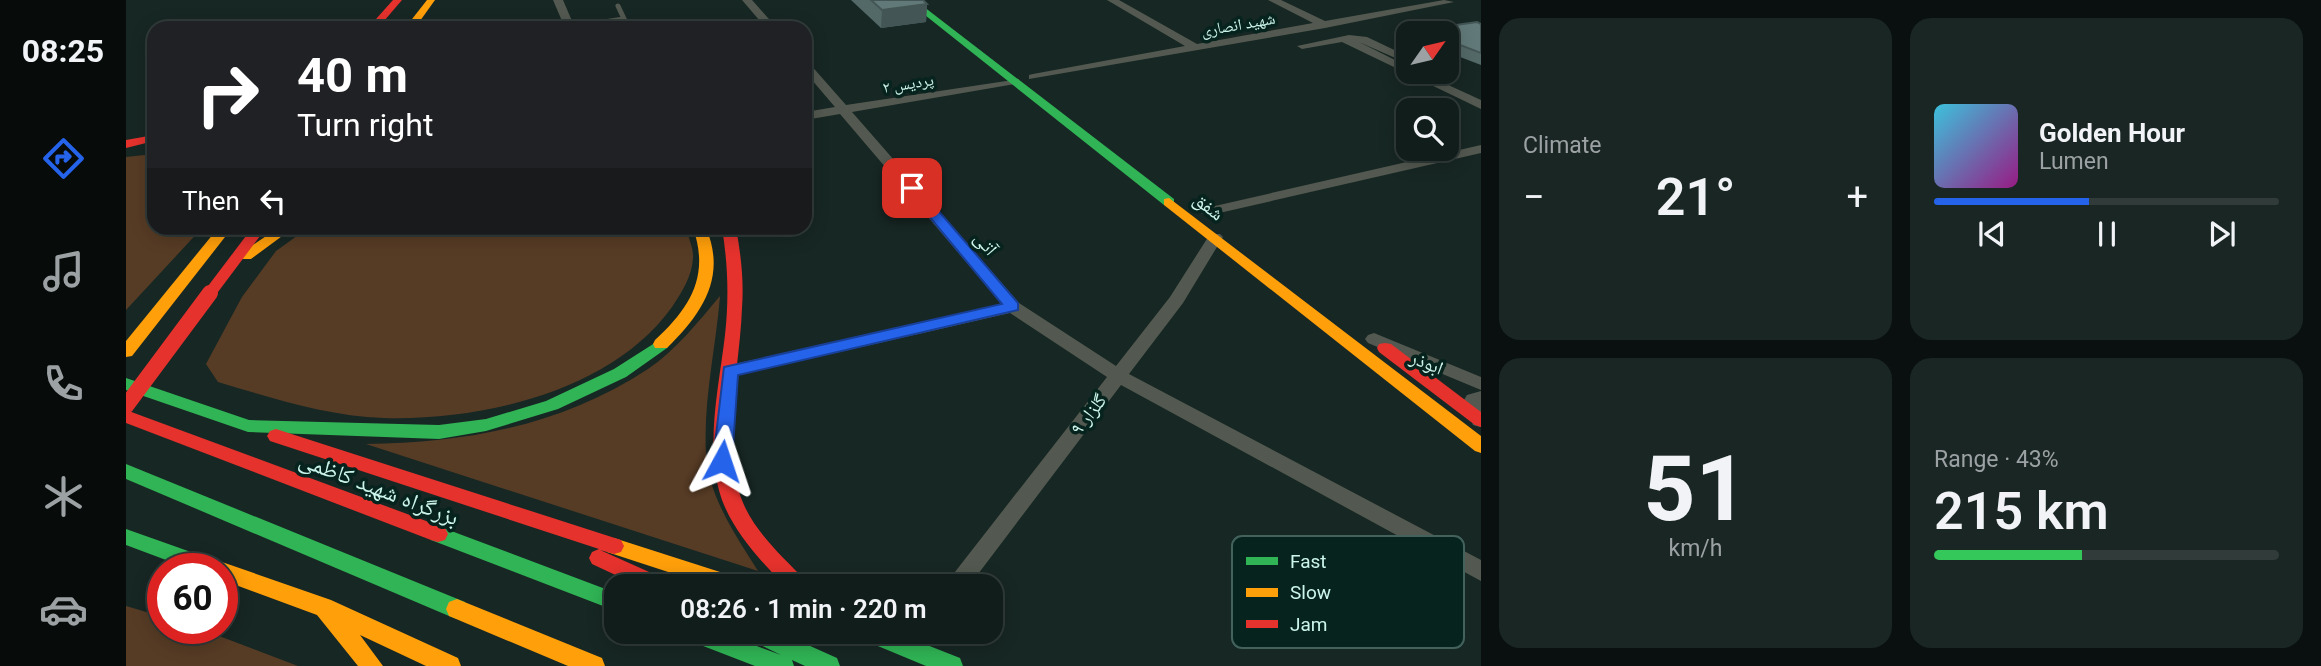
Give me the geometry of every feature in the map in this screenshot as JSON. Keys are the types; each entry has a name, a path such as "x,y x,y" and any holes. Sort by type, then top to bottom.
{"main road":[{"path":"379,21 398,0"},
{"path":"396,21 413,0"},
{"path":"415,21 431,0"},
{"path":"432,21 447,0"},
{"name":"شفق","path":"910,0 1481,446"},
{"name":"شفق","path":"931,0 1300,284"},
{"path":"126,144 147,140"},
{"path":"126,154 147,152"},
{"path":"190,270 210,235"},
{"path":"126,352 219,235"},
{"path":"126,407 254,235"},
{"path":"227,270 276,235"},
{"path":"126,384 244,425 383,434 461,429 533,411 606,380 651,354 686,320 705,288 708,257 702,235"},
{"path":"731,235 736,252 737,282 722,461 733,502 756,539 787,574"},
{"path":"1368,335 1481,421"},
{"name":"بزرگراه شهید کاظمی","path":"126,415 604,598"},
{"name":"بزرگراه شهید کاظمی","path":"244,425 503,512 700,574"},
{"path":"126,471 594,666"},
{"path":"503,512 635,574"},
{"path":"126,537 170,553"},
{"path":"238,577 324,607 450,666"},
{"path":"324,607 372,666"},
{"path":"725,644 783,666"},
{"path":"782,644 829,666"},
{"path":"920,644 952,666"}],"street":[{"path":"558,0 567,21"},
{"path":"747,0 766,21"},
{"path":"1112,0 1196,48"},
{"path":"1273,0 1325,25"},
{"name":"شهید انصاری","path":"1033,77 1446,1"},
{"path":"1349,38 1346,40 1348,42 1396,64"},
{"path":"1302,46 1349,38 1363,39 1396,55"},
{"name":"آتی","path":"812,73 1013,307 1118,376 1416,536"},
{"name":"پردیس ۲","path":"812,115 1015,81"},
{"path":"1437,84 1481,105"},
{"path":"1457,84 1481,95"},
{"path":"1206,212 1481,149"},
{"name":"گلزار ۹","path":"965,574 1177,299 1215,237"},
{"path":"730,371 1013,307"},
{"name":"ابوذر","path":"1368,335 1481,384"},
{"path":"1481,398 1474,400 1481,421"},
{"name":"آتی","path":"1464,562 1481,571"}],"lane":[{"path":"618,6 625,21"}],"shaded area":[{"path":"147,155 147,235 196,235 126,310 126,157"},
{"path":"298,235 688,235 693,258 689,277 679,296 646,336 615,360 580,380 542,395 462,414 384,418 341,414 218,382 206,364 242,297 276,251"},
{"path":"720,296 706,414 708,469 725,515 758,571 366,444 477,435 548,417 582,404 658,362"},
{"path":"126,606 147,612 147,644 238,643 298,666 126,666"}],"building":[{"path":"871,0 923,0 927,4 882,10"},
{"path":"1460,24 1481,24 1481,53 1460,45"}],"traffic: fast":[{"path":"910,0 1169,202"},
{"path":"126,384 248,426 439,432 486,425 552,405 620,373 661,344"},
{"path":"126,471 457,609"},
{"path":"438,534 604,597"},
{"path":"126,537 170,553"},
{"path":"725,644 783,666"},
{"path":"782,644 829,666"},
{"path":"898,644 952,666"}],"traffic: slow":[{"path":"415,21 431,0"},
{"path":"1169,202 1481,446"},
{"path":"126,352 219,235"},
{"path":"246,256 276,235"},
{"path":"661,344 684,320 701,292 708,260 703,235"},
{"path":"614,546 701,574"},
{"path":"238,577 323,607 450,666"},
{"path":"457,609 594,666"},
{"path":"327,612 372,666"}],"traffic: jam":[{"path":"379,21 398,0"},
{"path":"126,144 147,140"},
{"path":"210,293 254,235"},
{"path":"730,235 734,254 735,307 725,413 727,480 733,503 745,526 787,574"},
{"path":"126,406 210,293"},
{"path":"1385,348 1481,421"},
{"path":"126,416 438,534"},
{"path":"276,436 614,546"},
{"path":"599,558 634,574"}],"route":[{"path":"722,461 730,371 1013,307 912,188"}]}
